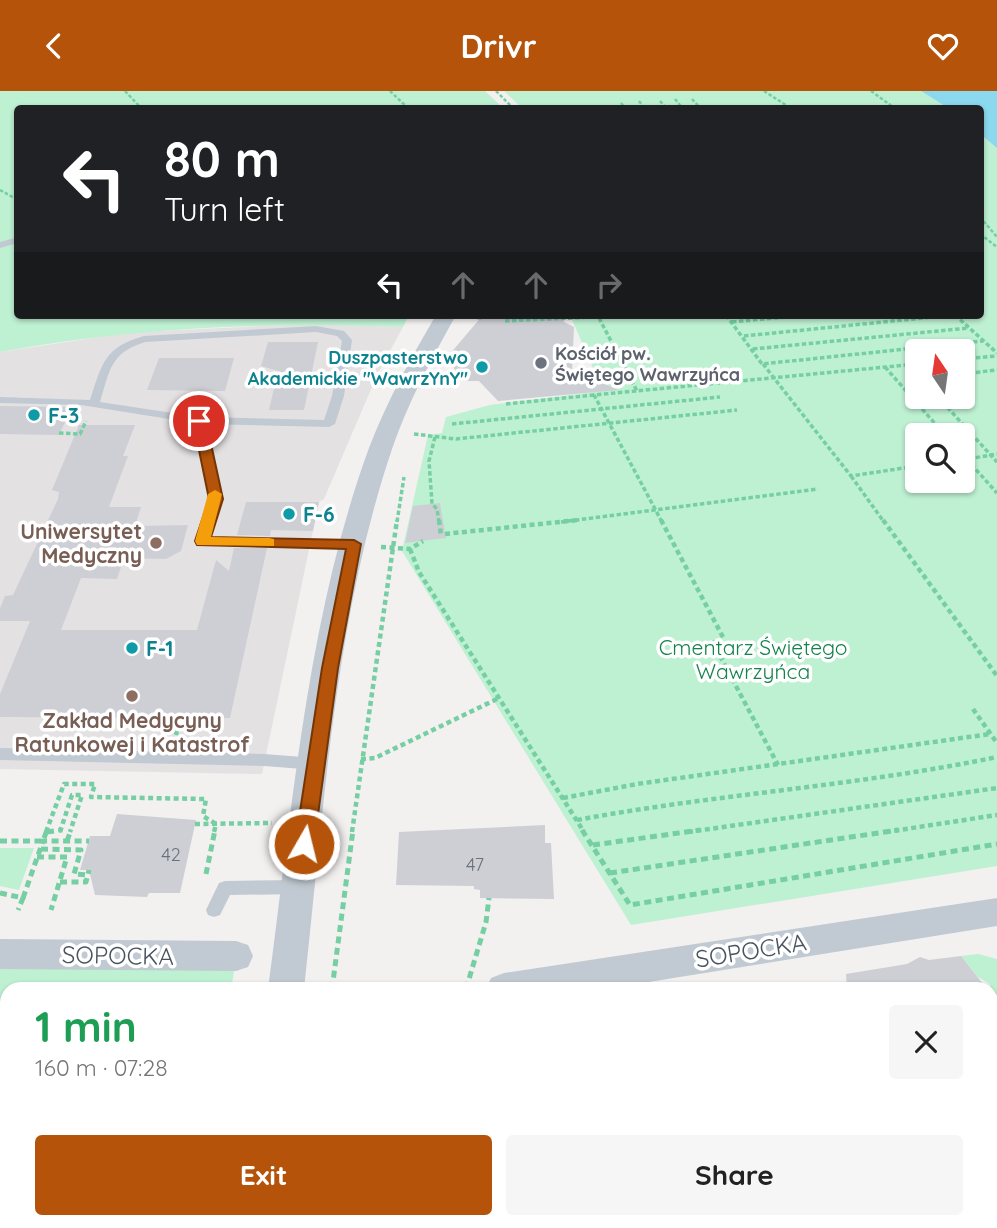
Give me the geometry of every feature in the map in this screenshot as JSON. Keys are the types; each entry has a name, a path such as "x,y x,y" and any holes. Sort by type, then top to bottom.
{"street":[{"path":"287,982 316,764 354,544 374,467 398,407 454,321"},
{"name":"SOPOCKA","path":"549,982 997,912"},
{"name":"SOPOCKA","path":"0,954 236,956"}],"lane":[{"path":"0,400 54,400 94,404 199,421 329,424 338,397 347,340 340,333 316,329 144,339 122,345 111,353 94,404"},
{"path":"199,421 216,499 202,541 354,544"},
{"path":"0,754 264,759 316,764"},
{"path":"214,910 225,888 298,887"}],"path":[{"path":"125,91 138,105"},
{"path":"390,91 405,105"},
{"path":"496,91 510,105"},
{"path":"764,91 786,105"},
{"path":"871,91 890,105"},
{"path":"675,99 680,105"},
{"path":"692,99 697,105"},
{"path":"639,101 642,105"},
{"path":"660,101 664,105"},
{"path":"984,222 997,237"},
{"path":"505,321 599,319 637,391"},
{"path":"729,319 851,476 997,676"},
{"path":"732,322 764,319"},
{"path":"743,336 914,319"},
{"path":"959,319 997,354"},
{"path":"753,349 969,328"},
{"path":"762,364 983,341"},
{"path":"975,357 997,354"},
{"path":"506,404 905,364"},
{"path":"885,367 935,423"},
{"path":"975,373 997,370"},
{"path":"594,395 724,639"},
{"path":"453,424 720,397"},
{"path":"949,409 997,462"},
{"path":"412,434 456,439 737,411"},
{"path":"409,447 416,423"},
{"path":"60,433 75,434"},
{"path":"435,437 429,461 432,504 437,509 443,535 656,512 818,489"},
{"path":"975,457 997,454"},
{"path":"851,476 905,468"},
{"path":"975,470 997,493"},
{"path":"333,982 361,759 405,472"},
{"path":"402,548 410,549 423,541"},
{"path":"410,549 419,572 630,905 997,844"},
{"path":"712,641 778,765"},
{"path":"361,759 375,758 499,698"},
{"path":"973,709 997,743"},
{"path":"178,727 180,719"},
{"path":"564,798 637,784 990,734"},
{"path":"578,820 952,768 997,757"},
{"path":"18,910 64,783 95,784 91,797 206,799 203,816 216,824"},
{"path":"593,845 997,788"},
{"path":"47,832 60,832 72,795 82,795 67,841"},
{"path":"610,873 997,815"},
{"path":"195,824 308,822"},
{"path":"216,824 203,889 225,888"},
{"path":"0,841 89,841"},
{"path":"41,849 81,850 74,874 88,873 86,882 60,882"},
{"path":"37,857 68,857 51,910"},
{"path":"0,893 23,898"},
{"path":"467,982 468,972 489,920 489,898"}],"shaded area":[{"name":"Uniwersytet Medyczny","path":"310,324 403,327 378,373 324,499 319,502 262,774 0,769 0,352 133,332"}],"green space":[{"path":"0,91 485,91 500,105 14,105 14,319 407,319 403,327 251,326 151,332 0,352"},
{"path":"504,91 921,91 943,105 519,105"},
{"name":"Cmentarz Świętego Wawrzyńca","path":"984,137 997,148 997,866 631,925 402,551 428,435 442,433 446,417 490,405 603,391 572,319 984,319"},
{"path":"0,848 34,848 19,890 0,886"},
{"path":"978,954 997,959 997,982 987,982 978,977 961,956"},
{"path":"0,965 235,966 232,982 0,982"}],"water":[{"path":"921,91 997,91 997,148 984,137 984,105 943,105"}],"building":[{"path":"480,319 563,319 574,327 572,371 619,390 498,401 479,381 459,381 449,355"},
{"path":"268,342 318,342 304,410 269,410 278,371 261,366"},
{"path":"159,358 234,358 225,391 147,390"},
{"name":"F-3","path":"0,406 72,407 59,435 0,434"},
{"path":"79,425 135,425 123,456 128,456 109,507 141,507 135,526 188,525 181,551 166,559 124,558 117,579 81,578 61,630 197,630 216,560 229,571 234,548 267,548 230,718 0,717 0,694 30,621 0,621 0,608 5,596 13,595 58,499 59,492 52,490"},
{"name":"F-6","path":"246,502 319,502 313,531 271,530 270,536 237,535"},
{"path":"440,503 446,538 405,543 413,506"},
{"path":"117,814 196,820 180,893 149,893 147,897 95,895 89,870 80,870 90,836 110,836"},
{"path":"545,825 545,843 551,843 554,899 480,898 480,890 474,889 474,886 396,885 399,832"},
{"path":"961,956 981,982 847,982 846,974 907,964 920,957 929,960"}],"slow traffic":[{"path":"215,494 216,499 202,541 269,542"}],"place":[{"name":"Kościół pw. Świętego Wawrzyńca","path":"541,363"},
{"name":"Duszpasterstwo Akademickie \"WawrzYnY\"","path":"482,367"},
{"name":"F-3","path":"34,415"},
{"name":"F-6","path":"289,514"},
{"name":"Uniwersytet Medyczny","path":"156,543"},
{"name":"F-1","path":"132,648"},
{"name":"Zakład Medycyny Ratunkowej i Katastrof","path":"132,696"}],"route":[{"path":"199,421 216,499 202,541 354,544 330,668 304,844"}]}
